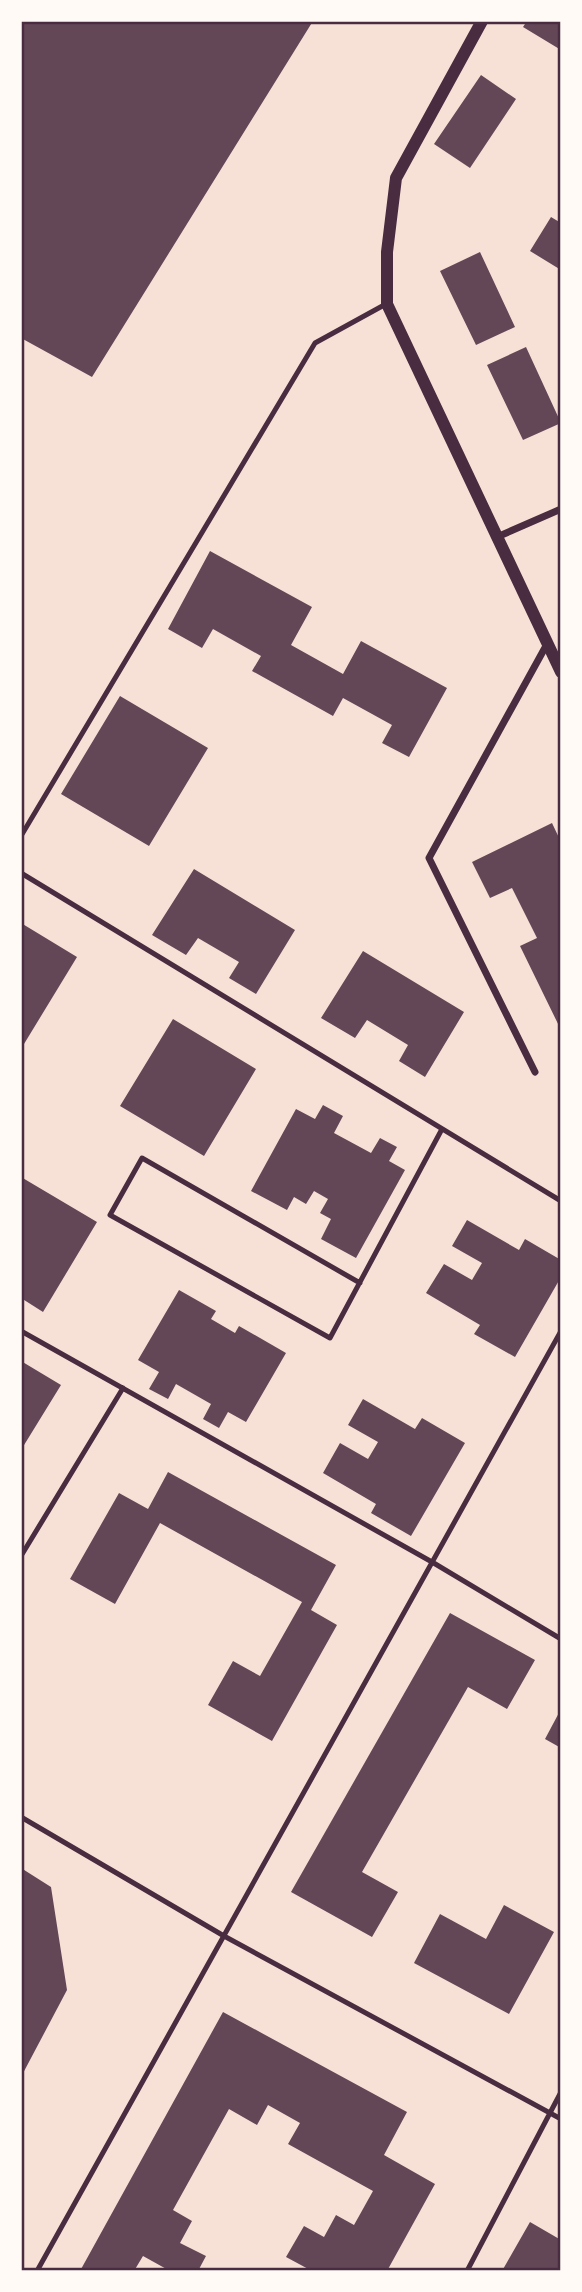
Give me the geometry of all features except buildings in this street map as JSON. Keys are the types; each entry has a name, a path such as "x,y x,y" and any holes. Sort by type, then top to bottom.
{"street":[{"path":"482,21 470,38 396,178 387,252 387,304 561,672"},
{"path":"497,537 561,509"},
{"path":"536,1072 429,858 547,643"}],"lane":[{"path":"21,836 315,343 387,304"},
{"path":"21,873 561,1201"},
{"path":"360,1283 142,1158 110,1215 330,1338 360,1283 442,1129"},
{"path":"21,1331 432,1562 561,1639"},
{"path":"37,2271 561,1331"},
{"path":"21,1556 123,1388"},
{"path":"21,1817 224,1936 561,2119"},
{"path":"467,2271 561,2092"}]}
